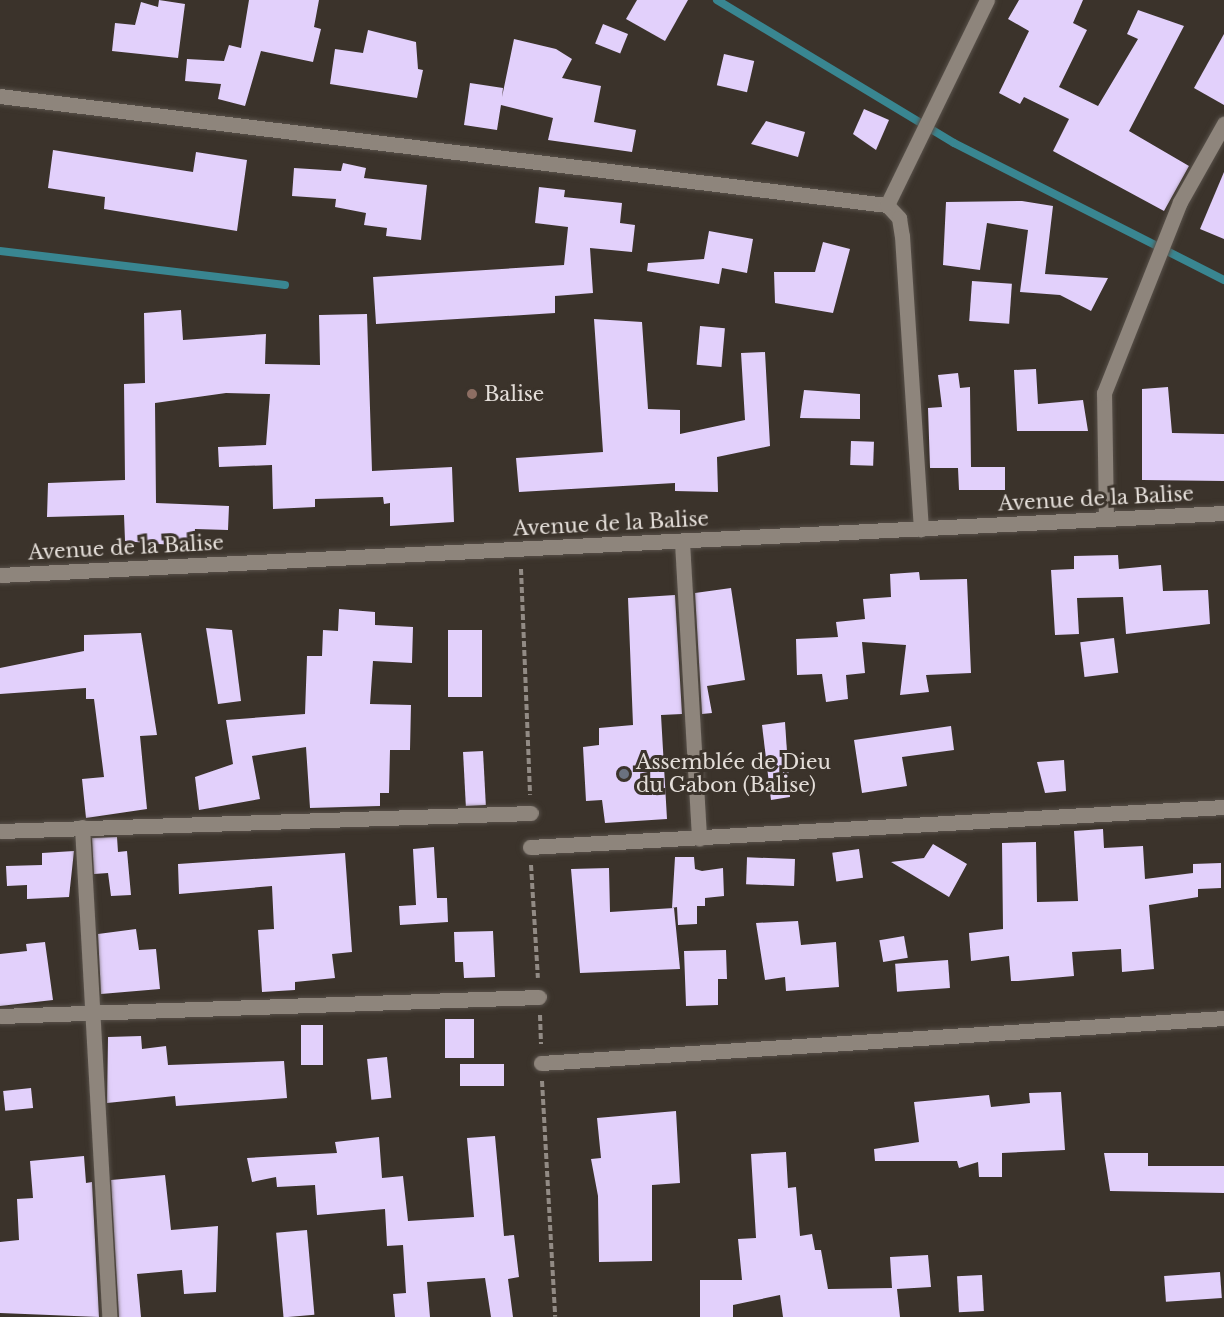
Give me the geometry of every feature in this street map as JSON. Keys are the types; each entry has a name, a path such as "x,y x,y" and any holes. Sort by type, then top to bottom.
{"street":[{"path":"887,205 987,0"},
{"path":"0,96 887,205 899,218 902,236 921,529"},
{"path":"1106,519 1104,393 1180,202 1224,124"},
{"name":"Avenue de la Balise","path":"0,575 1224,513"},
{"path":"682,542 699,839"},
{"path":"530,847 1224,807"},
{"path":"0,831 531,813"},
{"path":"82,827 88,1011 109,1317"},
{"path":"0,1016 88,1011 539,997"},
{"path":"542,1063 1224,1018"}],"path":[{"path":"520,550 531,813"},
{"path":"530,847 555,1317"}],"building":[{"path":"159,0 185,4 178,58 112,51 115,23 135,25 141,2 158,7"},
{"path":"249,0 319,0 314,27 321,29 313,62 261,51 245,106 218,99 221,84 185,81 187,59 224,61 229,45 241,48"},
{"path":"637,0 688,0 665,41 626,19"},
{"path":"1019,0 1083,0 1073,23 1087,30 1059,87 1098,106 1138,39 1127,34 1138,10 1184,26 1129,131 1189,166 1164,211 1053,151 1069,119 1024,97 1020,104 999,93 1029,31 1008,19"},
{"path":"603,24 628,34 620,54 595,43"},
{"path":"368,30 416,42 418,69 423,70 417,98 330,84 335,49 363,53"},
{"path":"1224,34 1224,105 1194,88"},
{"path":"514,39 556,49 572,59 562,78 601,86 594,122 636,130 632,152 548,140 553,118 501,105 497,130 464,125 470,83 503,88 502,97"},
{"path":"724,54 754,61 747,92 717,85"},
{"path":"864,109 889,120 876,150 853,134"},
{"path":"766,121 805,132 798,157 751,144"},
{"path":"53,150 193,172 196,152 247,160 237,231 104,209 105,197 48,188"},
{"path":"343,163 366,168 364,178 427,185 421,240 386,236 387,228 364,225 366,213 335,207 336,199 292,196 294,168 341,171"},
{"path":"1224,172 1224,239 1200,229"},
{"path":"539,187 565,190 564,197 622,203 620,223 635,225 632,252 590,248 593,293 555,296 555,313 376,324 373,277 564,265 568,227 535,223"},
{"path":"1022,201 1053,206 1045,274 1108,278 1091,311 1060,295 1020,292 1028,230 987,223 980,270 943,265 946,202"},
{"path":"709,231 753,239 747,273 722,268 719,284 647,271 648,263 704,259"},
{"path":"823,242 850,249 833,313 775,303 774,272 815,272"},
{"path":"972,281 1012,284 1009,324 969,321"},
{"path":"181,310 183,340 266,334 265,364 320,365 319,315 367,314 372,471 452,467 454,522 390,526 390,503 384,504 383,497 315,499 315,507 273,509 272,465 219,467 218,447 266,445 270,394 226,393 155,403 156,503 229,506 228,530 195,529 194,546 158,544 125,541 124,515 47,517 48,483 125,480 124,384 145,383 144,313"},
{"path":"594,319 642,322 648,409 680,410 680,434 745,420 741,353 765,352 770,446 717,457 718,492 675,491 675,483 519,492 516,458 603,452"},
{"path":"700,326 725,328 722,367 697,365"},
{"path":"1036,369 1038,404 1083,400 1088,431 1017,431 1014,370"},
{"path":"958,373 960,388 970,387 971,467 1005,467 1005,490 959,490 958,468 930,468 928,408 942,407 938,375"},
{"path":"1168,387 1172,433 1224,434 1224,481 1142,480 1142,389"},
{"path":"804,390 860,394 860,419 800,418"},
{"path":"851,441 874,442 873,466 850,465"},
{"path":"1118,555 1119,569 1161,565 1163,591 1208,590 1210,624 1126,634 1123,597 1077,598 1079,634 1055,635 1051,570 1074,569 1074,556"},
{"path":"919,572 920,580 967,579 971,673 926,675 929,692 900,695 906,645 862,642 865,673 846,675 848,699 826,702 822,674 797,675 796,639 838,637 836,622 865,619 863,599 891,597 890,574"},
{"path":"731,588 745,680 707,686 712,713 702,714 695,593"},
{"path":"675,595 682,714 661,715 667,819 605,823 602,800 586,801 583,747 599,745 599,728 633,725 628,598"},
{"path":"339,609 375,612 375,625 413,627 412,663 373,661 370,704 411,705 410,750 390,750 389,793 380,793 380,806 310,808 306,747 252,756 260,799 199,810 195,777 233,764 226,720 305,714 307,656 322,656 323,630 338,631"},
{"path":"206,628 232,630 241,701 218,704"},
{"path":"448,630 482,630 482,697 448,697"},
{"path":"141,633 157,735 140,736 147,809 86,818 82,779 104,777 94,699 86,699 86,688 0,694 0,668 84,651 84,635"},
{"path":"1114,638 1118,673 1085,677 1080,642"},
{"path":"785,722 790,797 771,800 762,725"},
{"path":"951,726 954,750 902,757 907,786 862,793 854,740"},
{"path":"483,751 486,805 466,806 463,752"},
{"path":"1064,760 1066,791 1045,793 1037,762"},
{"path":"1103,829 1104,848 1143,846 1145,879 1193,873 1193,864 1221,863 1221,888 1198,889 1198,897 1149,905 1154,969 1122,972 1121,949 1072,952 1074,976 1018,981 1011,981 1009,956 971,961 969,933 1003,929 1002,843 1036,842 1037,902 1078,901 1074,831"},
{"path":"117,837 118,852 127,851 131,895 111,896 108,873 94,874 92,838"},
{"path":"933,844 967,864 949,897 891,862 924,858"},
{"path":"434,847 437,898 447,898 448,922 400,925 399,906 416,905 413,849"},
{"path":"859,849 863,878 836,881 832,853"},
{"path":"74,851 69,897 27,899 27,885 7,886 6,866 42,865 42,853"},
{"path":"345,853 352,952 332,954 335,978 295,982 295,990 262,992 258,930 274,929 272,886 179,894 178,864"},
{"path":"675,857 694,857 695,869 702,871 723,868 724,896 705,898 705,906 697,906 697,924 678,925 677,907 672,908"},
{"path":"747,857 795,859 794,886 746,884"},
{"path":"609,868 610,912 674,908 680,969 580,973 571,869"},
{"path":"798,921 801,945 836,942 839,987 786,991 785,977 765,980 756,923"},
{"path":"136,929 139,950 156,949 160,989 101,994 98,934"},
{"path":"493,931 495,977 464,978 463,962 455,962 454,932"},
{"path":"904,936 908,958 883,962 879,940"},
{"path":"45,942 53,1000 0,1006 0,954 27,951 26,944"},
{"path":"726,950 727,979 718,979 718,1005 686,1006 684,951"},
{"path":"948,960 950,988 897,992 895,964"},
{"path":"445,1019 474,1019 474,1058 445,1058"},
{"path":"301,1025 323,1025 323,1065 301,1065"},
{"path":"141,1036 142,1049 166,1046 168,1065 284,1061 287,1098 176,1106 175,1096 107,1103 108,1037"},
{"path":"387,1057 391,1098 371,1100 367,1059"},
{"path":"460,1064 504,1064 504,1086 460,1086"},
{"path":"31,1088 33,1108 5,1111 3,1091"},
{"path":"1061,1092 1065,1150 1002,1153 1002,1177 979,1177 978,1162 959,1168 957,1161 875,1161 874,1149 919,1142 914,1102 989,1095 991,1107 1030,1103 1029,1093"},
{"path":"676,1111 680,1183 652,1185 652,1261 599,1262 598,1196 591,1159 601,1158 597,1118"},
{"path":"495,1136 504,1236 514,1235 519,1277 508,1279 513,1317 491,1317 485,1278 427,1282 430,1317 395,1317 393,1294 406,1293 403,1245 387,1246 385,1209 317,1215 315,1185 277,1187 276,1177 252,1182 247,1158 337,1153 335,1142 379,1137 382,1178 403,1176 408,1221 474,1217 467,1138"},
{"path":"786,1152 788,1188 796,1187 800,1236 812,1234 815,1250 821,1250 828,1289 892,1288 890,1257 928,1255 931,1287 897,1289 900,1317 783,1317 780,1295 733,1305 733,1317 700,1317 700,1280 742,1280 738,1239 756,1238 751,1154"},
{"path":"1104,1153 1148,1153 1148,1166 1224,1166 1224,1193 1110,1191"},
{"path":"84,1156 86,1183 92,1182 99,1317 0,1313 0,1242 19,1240 17,1199 33,1198 30,1161"},
{"path":"165,1175 171,1230 218,1226 216,1292 184,1294 182,1270 137,1274 141,1317 119,1317 111,1180"},
{"path":"307,1230 314,1315 283,1317 276,1233"},
{"path":"1220,1272 1222,1298 1166,1302 1164,1276"},
{"path":"982,1275 984,1311 959,1312 957,1276"}],"waterway":[{"path":"717,0 954,143 1224,280"},
{"path":"0,251 285,285"}],"place":[{"name":"Balise","path":"472,394"},
{"name":"Assemblée de Dieu du Gabon (Balise)","path":"624,774"}]}
